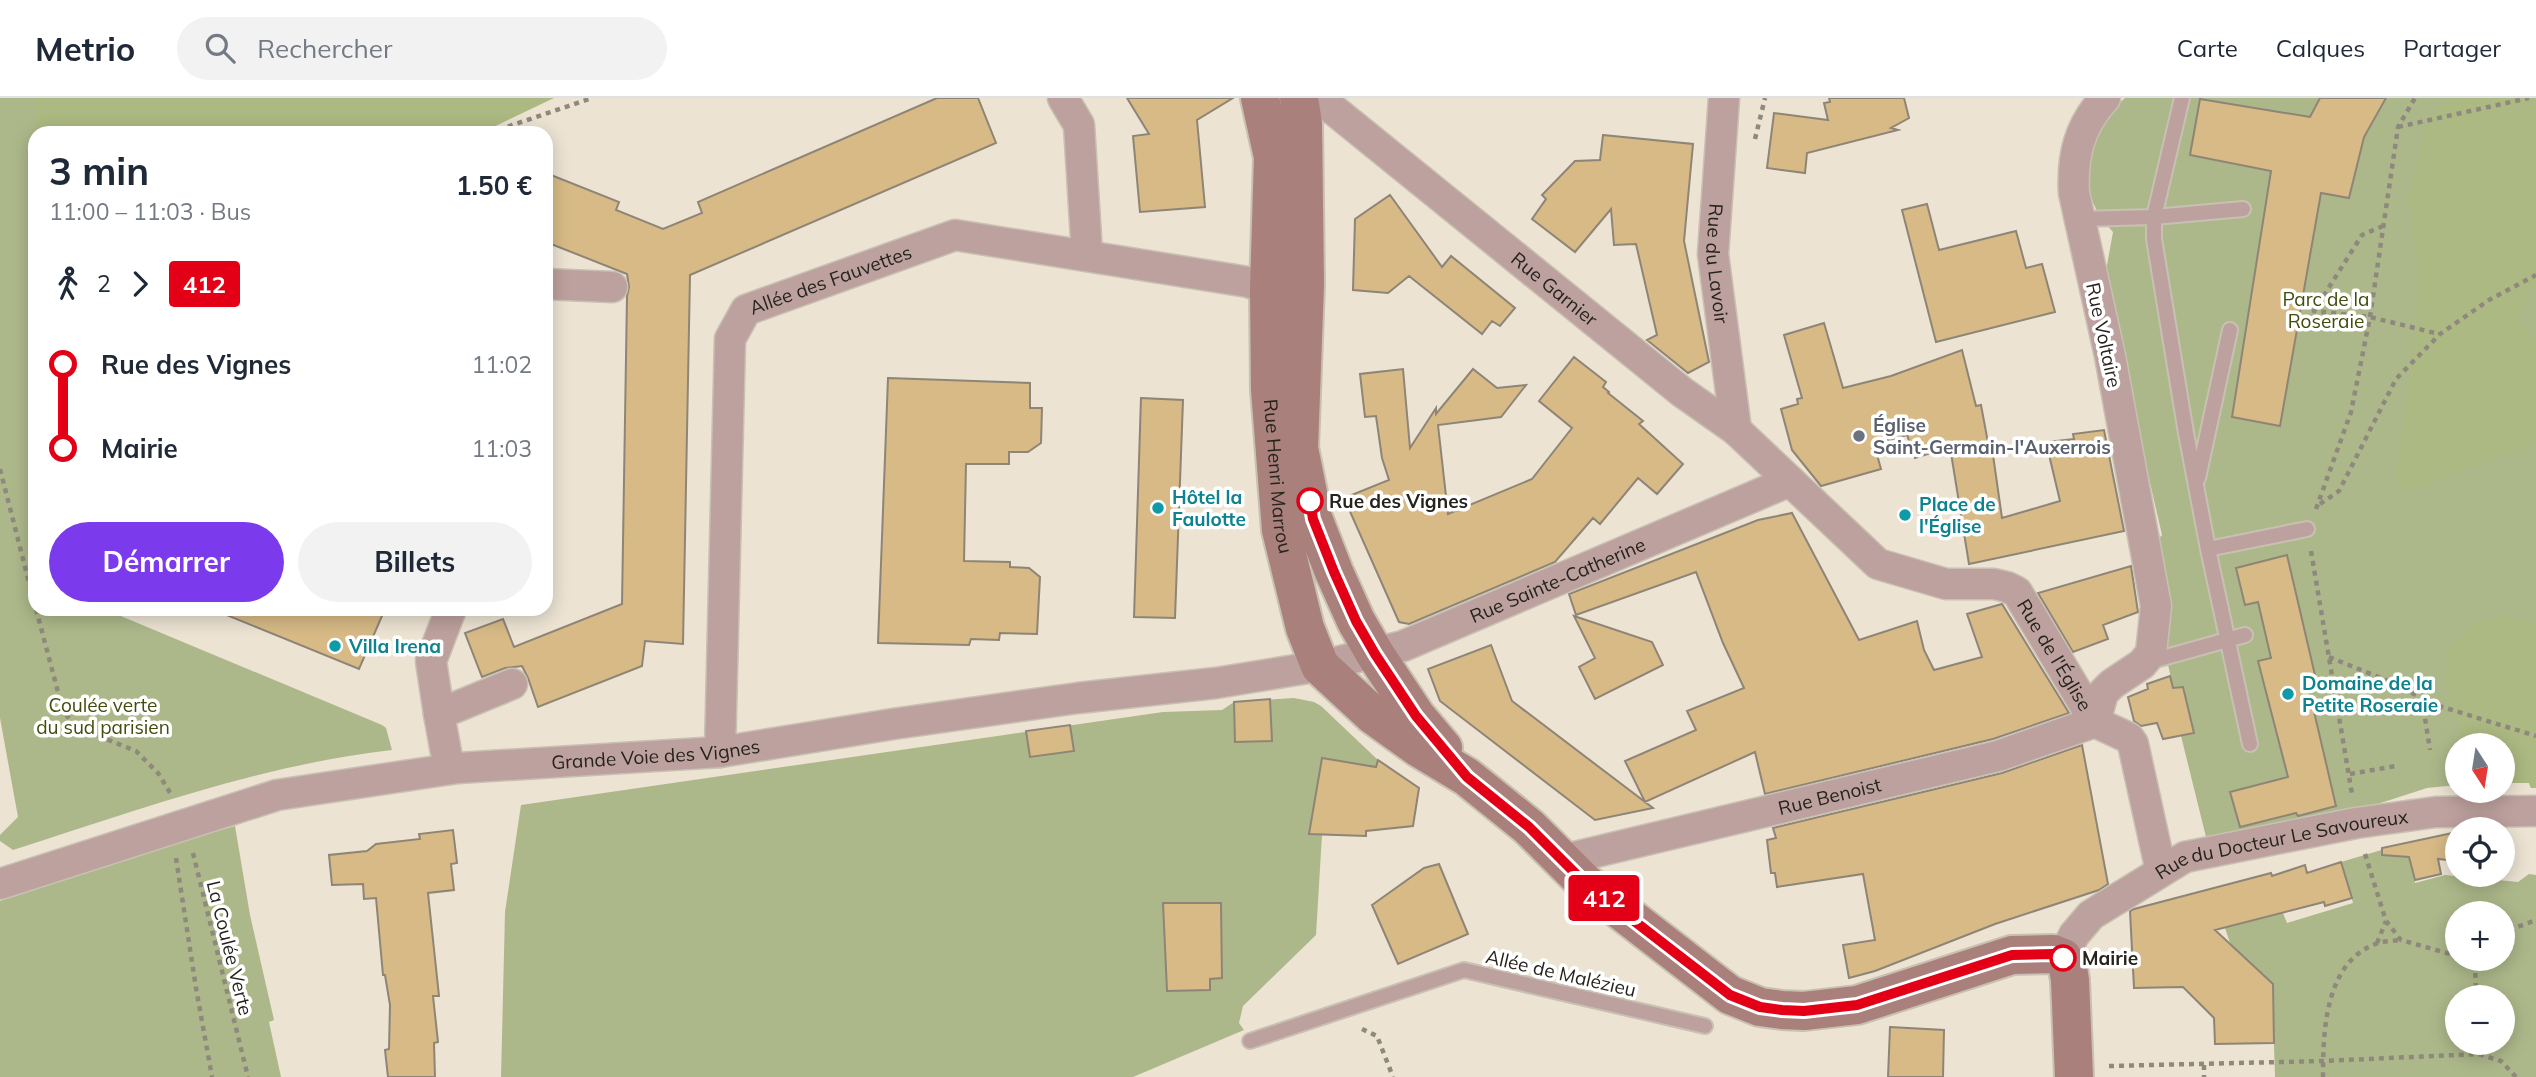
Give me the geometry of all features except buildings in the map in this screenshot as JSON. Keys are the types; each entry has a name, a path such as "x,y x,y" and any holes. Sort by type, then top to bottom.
{"street":[{"path":"1063,98 1080,125 1087,254"},
{"name":"Rue Henri Marrou","path":"1260,98 1273,157 1269,289 1271,401 1281,530 1305,628 1320,666 1373,715 1419,748 1467,777 1529,827 1606,900 1730,995 1760,1007 1804,1011 1857,1005 2012,955 2053,954 2063,958"},
{"name":"Rue Henri Marrou","path":"1299,98 1303,124 1306,284 1299,448 1313,519 1339,584 1375,654 1416,716 1467,777"},
{"name":"Rue Garnier","path":"1319,98 1682,392 1736,430 1790,481"},
{"name":"Rue du Lavoir","path":"1724,98 1713,254 1736,430"},
{"name":"Rue Voltaire","path":"2105,98 2093,110 2080,140 2073,165 2074,193 2110,356 2156,606 2151,653 2142,664"},
{"name":"Allée des Fauvettes","path":"720,752 730,339 746,310 955,234 1248,282 1269,289"},
{"path":"553,284 612,288"},
{"name":"Rue Sainte-Catherine","path":"1320,666 1403,646 1790,481"},
{"name":"Rue de l'Église","path":"1790,481 1878,564 1945,584 1994,584 2017,592 2095,722 2129,738 2133,744 2161,871"},
{"path":"448,616 431,661 449,769"},
{"path":"2095,722 2103,693 2142,664"},
{"name":"Grande Voie des Vignes","path":"0,884 277,795 449,769 720,752 906,722 1078,698 1216,683 1320,666"},
{"path":"439,714 512,684"},
{"name":"Rue Benoist","path":"1562,860 1998,755 2095,722"},
{"name":"Rue du Docteur Le Savoureux","path":"2063,958 2074,935 2091,915 2185,858 2356,823 2436,812 2536,811"},
{"path":"2063,958 2070,980 2074,1072"}],"lane":[{"path":"2182,98 2154,216 2154,239 2186,433 2250,744"},
{"path":"2079,219 2243,209"},
{"path":"2197,483 2230,330"},
{"path":"2208,548 2307,529"},
{"path":"2142,664 2245,635"},
{"name":"Allée de Malézieu","path":"1250,1041 1464,970 1705,1026"}],"path":[{"path":"510,126 592,98"},
{"path":"2401,940 2386,921 2356,823 2307,529 2351,412 2370,317 2398,127 2415,98"},
{"path":"2398,127 2529,98"},
{"path":"2384,225 2362,236 2314,311 2370,317 2440,334"},
{"path":"2318,505 2339,492 2396,379 2440,334 2489,300 2536,275"},
{"name":"La Coulée Verte","path":"0,469 28,579"},
{"name":"La Coulée Verte","path":"37,616 63,711 76,727 136,751 158,773 184,825 248,1077"},
{"path":"2329,657 2386,680 2436,705 2536,736"},
{"path":"2422,699 2430,750"},
{"path":"2350,775 2396,766"},
{"path":"184,825 175,847 212,1077"},
{"path":"2515,928 2536,920"},
{"path":"2377,943 2386,921"},
{"path":"2323,1077 2325,1028 2333,991 2347,963 2377,943 2401,940 2445,953"},
{"path":"1360,1028 1377,1036 1393,1077"},
{"path":"2074,1072 2457,1055"},
{"path":"2482,1055 2501,1061 2516,1077"},
{"path":"2204,1065 2204,1077"}],"green space":[{"name":"Coulée verte du sud parisien","path":"0,98 35,98 35,126 28,126 28,616 121,616 382,725 386,728 392,750 295,766 247,778 13,850 0,841 0,835 18,817 0,718"},
{"path":"35,98 554,98 496,126 35,126"},
{"name":"Parc de la Roseraie","path":"2125,98 2536,98 2536,788 2531,788 2529,783 2515,783 2515,733 2445,733 2445,786 2427,788 2359,810 2207,841 2181,736 2194,733 2183,687 2173,688 2160,627 2152,545 2162,535 2104,282 2113,232 2091,198 2087,180 2087,163 2092,145 2099,129"},
{"path":"2452,98 2536,98 2536,287 2530,291 2517,319 2536,341 2536,440 2528,446 2411,491 2394,481 2406,409 2418,301 2417,258 2408,195 2430,119"},
{"path":"2507,616 2536,623 2536,788 2531,788 2529,783 2515,783 2515,733 2460,733 2446,686 2447,648 2474,623"},
{"path":"1294,698 1321,706 1378,760 1366,836 1322,835 1316,935 1243,1006 1239,1023 1244,1030 1133,1077 501,1077 505,912 521,805 1163,712 1222,710 1234,702"},
{"path":"235,826 250,915 274,1020 269,1022 281,1077 0,1077 0,901"},
{"path":"2405,843 2415,883 2445,875 2445,887 2515,887 2515,882 2529,874 2536,875 2536,1077 2275,1077 2272,984 2230,943 2225,928 2283,913 2287,923 2353,903 2341,862"}],"bus line":[{"name":"412","path":"1310,501 1313,519 1356,621 1401,695 1467,777 1529,827 1585,883 1730,995 1760,1007 1804,1011 1857,1005 1880,999 2012,955 2053,954 2063,958"}],"place":[{"name":"Église Saint-Germain-l'Auxerrois","path":"1859,436"},
{"name":"Rue des Vignes","path":"1310,501"},
{"name":"Hôtel la Faulotte","path":"1158,508"},
{"name":"Place de l'Église","path":"1905,515"},
{"name":"Villa Irena","path":"335,646"},
{"name":"Domaine de la Petite Roseraie","path":"2288,694"},
{"name":"Mairie","path":"2063,958"}]}
